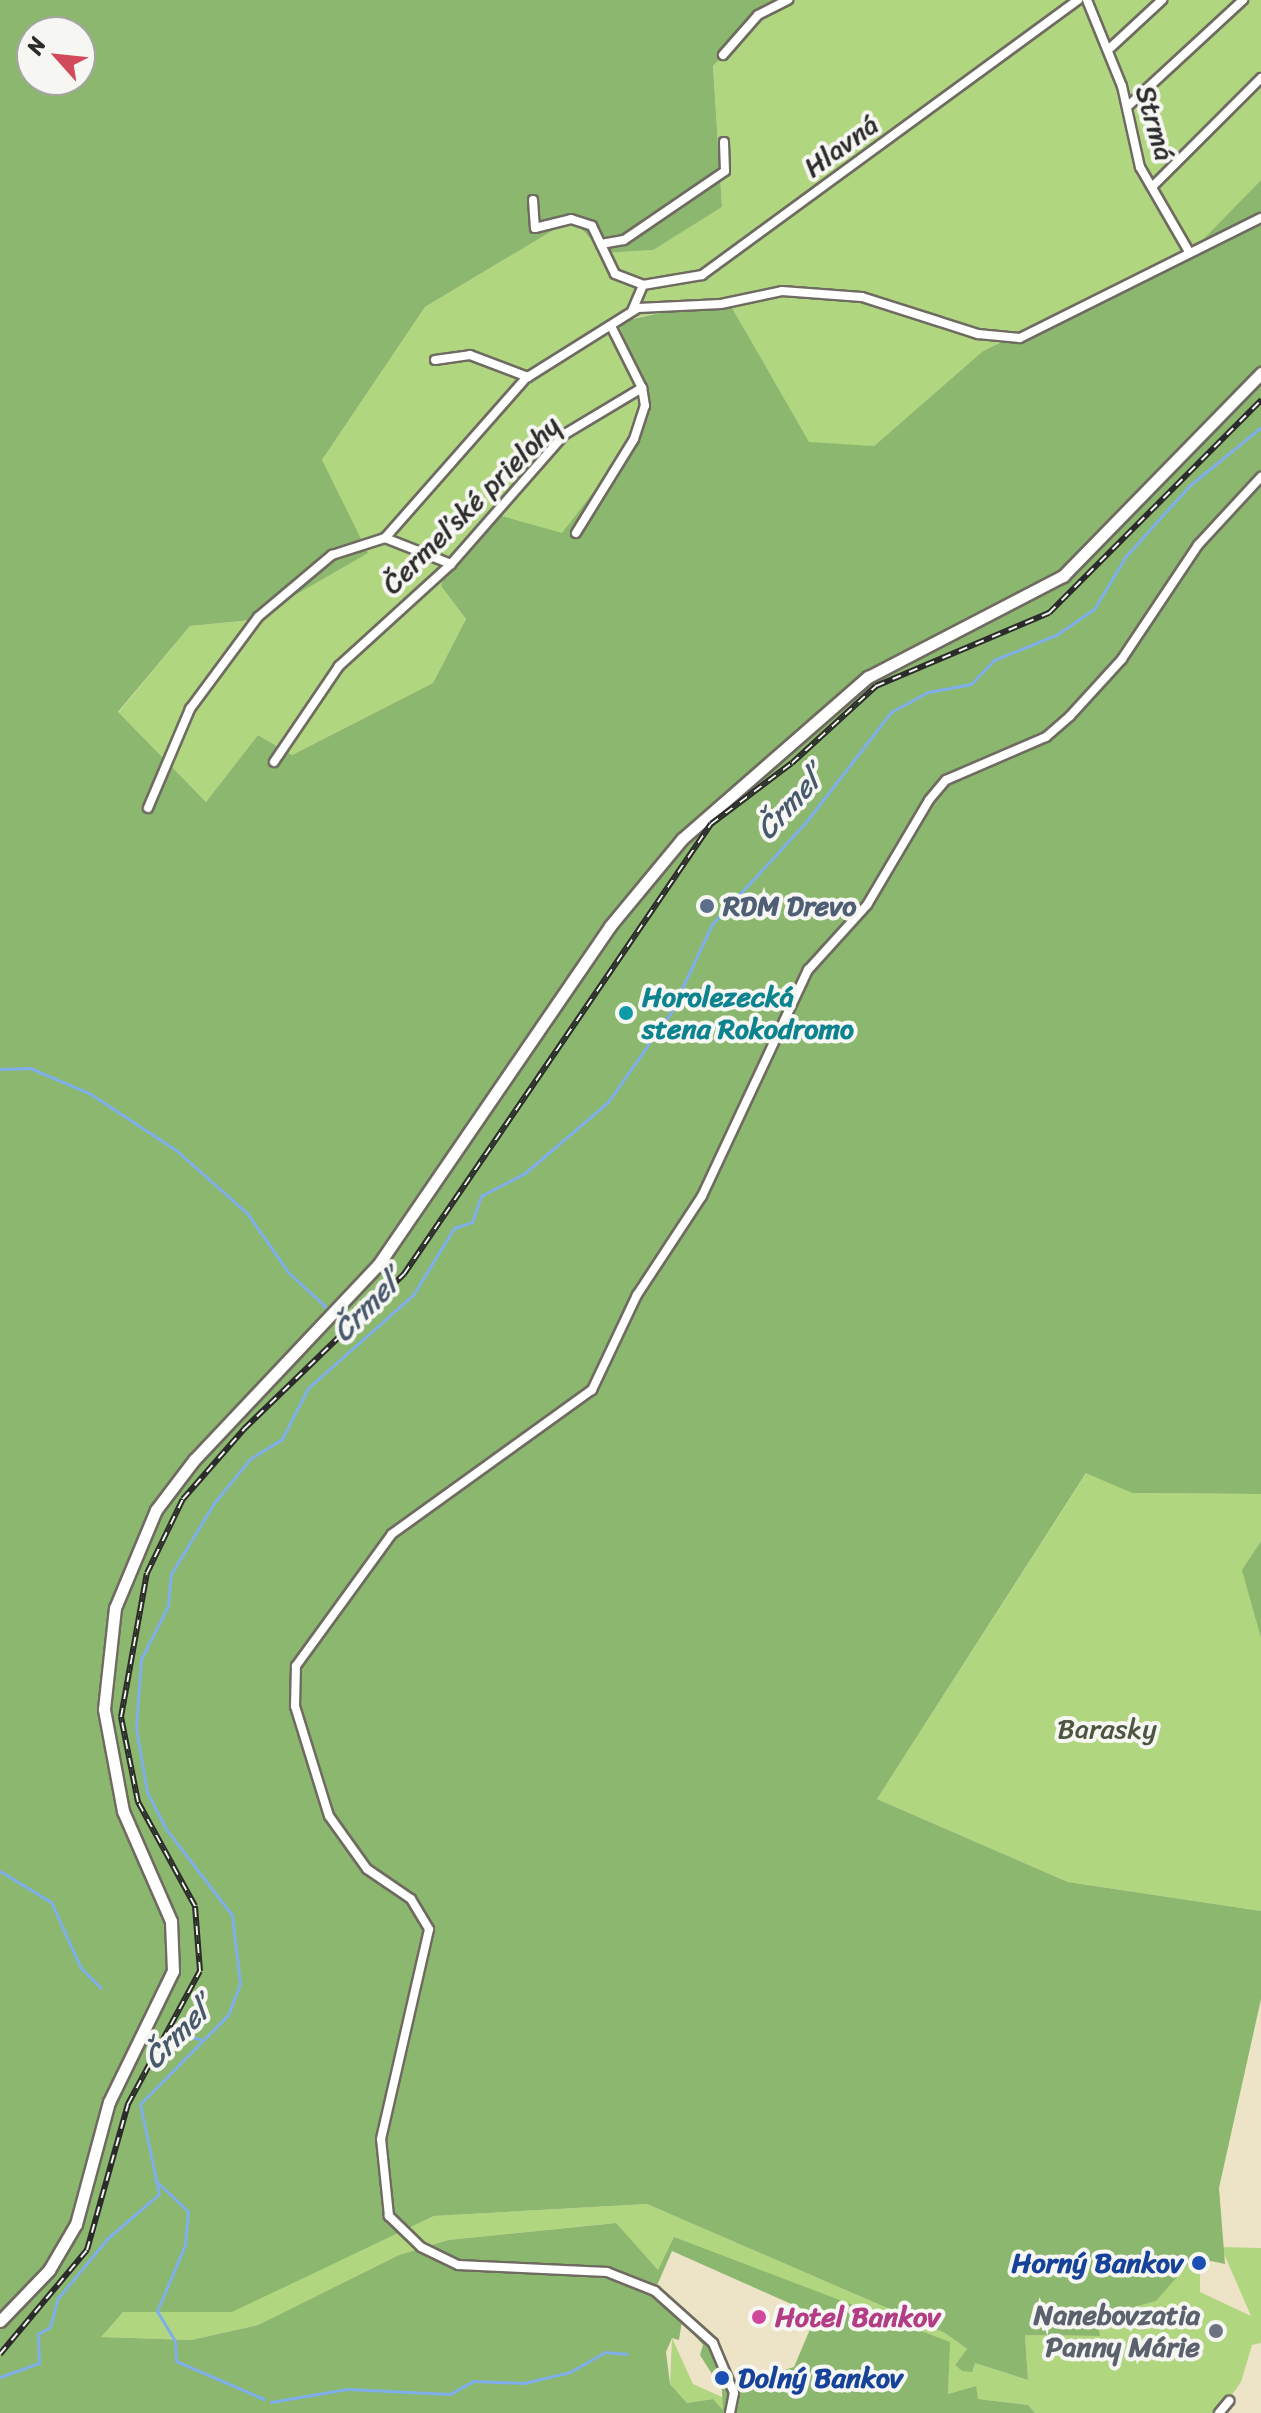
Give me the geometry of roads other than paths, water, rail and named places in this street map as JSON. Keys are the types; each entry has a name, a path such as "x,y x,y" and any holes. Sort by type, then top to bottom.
{"main road":[{"path":"0,2321 37,2285 76,2224 109,2102 173,1971 171,1921 123,1811 104,1709 115,1608 156,1510 202,1450 378,1265 610,926 682,839 868,677 1063,576 1261,373"}],"street":[{"path":"723,55 758,15 788,0"},
{"name":"Hlavná","path":"643,285 702,275 1078,0"},
{"name":"Strmá","path":"1087,0 1108,50 1152,187 1189,252"},
{"path":"1108,50 1162,0"},
{"path":"1127,107 1243,0"},
{"path":"1152,187 1261,78"},
{"path":"601,244 624,240 725,171 724,142"},
{"path":"533,200 535,228 571,219 592,226 615,274 643,285 632,311 721,304 768,292 833,292 917,309 978,334 1020,338 1189,252 1220,244 1261,218"},
{"name":"Čermeľské prielohy","path":"435,360 470,355 528,377 632,311"},
{"path":"576,533 634,439 645,406 642,388 611,326"},
{"path":"148,808 190,709 258,617 332,555 385,538 528,377"},
{"name":"Čermeľské prielohy","path":"274,762 339,666 451,564 565,434 642,388"},
{"path":"730,2413 728,2375 693,2319 633,2281 577,2271 458,2265 405,2235 384,2206 381,2139 429,1929 411,1899 367,1869 329,1816 295,1706 296,1666 392,1534 592,1390 637,1295 702,1196 808,970 867,905 929,800 946,780 1046,737 1070,716 1122,659 1198,545 1261,477"},
{"path":"385,538 451,564"},
{"path":"1219,2413 1229,2401"}],"waterway":[{"name":"Črmeľ","path":"0,2377 39,2363 38,2334 50,2327 58,2298 108,2238 159,2194 140,2104 228,2015 240,1983 232,1915 166,1829 147,1792 136,1728 141,1659 168,1606 171,1574 214,1503 250,1459 282,1439 308,1388 413,1295 454,1228 472,1222 481,1196 525,1173 608,1102 671,1012 712,924 806,822 891,712 928,692 971,684 994,660 1056,635 1094,609 1126,556 1189,486 1261,427"},
{"path":"0,1069 30,1068 89,1093 176,1150 247,1213 288,1272 329,1310"},
{"path":"0,1871 51,1902 81,1968 101,1988"},
{"path":"178,2034 200,2039"},
{"path":"155,2180 188,2211 185,2245 157,2311 175,2341 176,2361 264,2399"},
{"path":"271,2402 347,2389 450,2394 473,2381 524,2383 570,2372 605,2352 627,2354"}],"railway":[{"path":"0,2354 87,2250 128,2104 200,1971 195,1906 138,1802 121,1717 147,1573 183,1499 244,1429 404,1274 711,824 792,763 876,686 1049,613 1261,400"}],"place":[{"name":"RDM Drevo","path":"707,906"},
{"name":"Horolezecká stena Rokodromo","path":"626,1013"},
{"name":"Horný Bankov","path":"1199,2263"},
{"name":"Hotel Bankov","path":"759,2317"},
{"name":"Nanebovzatia Panny Márie","path":"1216,2331"},
{"name":"Dolný Bankov","path":"722,2378"}],"park label":[{"name":"Barasky","path":"1107,1729"}]}
